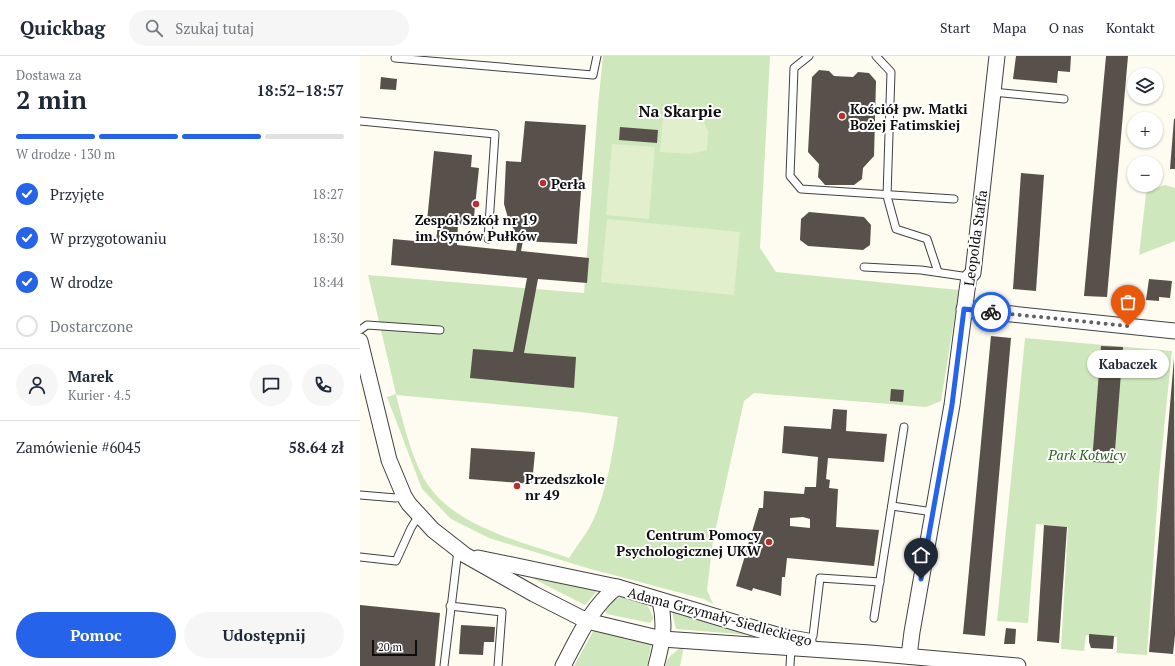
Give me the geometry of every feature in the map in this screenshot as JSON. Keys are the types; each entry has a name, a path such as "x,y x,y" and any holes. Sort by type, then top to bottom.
{"street":[{"name":"Leopolda Staffa","path":"910,656 952,405 964,309 972,273 997,56"},
{"path":"964,309 1175,331"},
{"name":"Adama Grzymały-Siedleckiego","path":"360,341 389,460 404,496 419,515 433,530 461,552 534,594 587,621 662,639 910,656 1018,666"},
{"name":"Adama Grzymały-Siedleckiego","path":"461,552 617,587 780,636 870,653"},
{"name":"Adama Grzymały-Siedleckiego","path":"563,666 587,621 604,597 617,587"},
{"path":"656,666 662,639 663,614 660,601"}],"lane":[{"path":"395,58 593,75 597,56"},
{"path":"808,56 794,68 790,176 801,189 887,196 954,199"},
{"path":"876,56 891,72 887,196 896,229 927,239 938,272"},
{"path":"993,92 1064,99"},
{"path":"360,121 495,134 488,240"},
{"path":"864,267 938,272 970,277"},
{"path":"360,330 366,325 440,330"},
{"path":"874,618 904,427"},
{"path":"360,495 396,498 404,496"},
{"path":"892,506 933,512"},
{"path":"360,557 396,560 411,528 419,515"},
{"path":"444,666 450,606 461,552"},
{"path":"813,636 820,578 880,582"},
{"path":"450,606 502,612 498,666"},
{"path":"790,666 791,648"}],"green space":[{"path":"603,56 770,56 760,248 776,272 959,290 941,401 926,407 754,393 744,401 713,541 707,590 713,604 704,599 587,568 489,538 451,519 422,489 387,397 396,394 368,275 584,293","holes":["396,395 581,412 618,417 608,475 600,504 588,530 569,558 486,529 448,506 433,491 421,473 410,444"]},
{"path":"663,116 702,119 708,131 707,150 691,154 660,152"},
{"path":"612,144 655,147 649,219 606,215"},
{"path":"1163,186 1175,188 1175,241 1139,255 1146,194 1148,192 1163,192"},
{"path":"607,219 740,232 734,295 601,282"},
{"name":"Park Kotwicy","path":"1025,338 1172,351 1159,477 1147,655 1117,653 1117,637 1086,635 1084,651 1061,649 1068,527 1036,524 1028,623 997,621"},
{"path":"514,569 597,591 585,605"},
{"path":"621,597 646,603 654,618 650,623 607,614 604,609 608,602"},
{"path":"672,612 749,631 749,635 676,629"},
{"path":"595,628 652,642 647,666 574,666"},
{"path":"684,646 680,666 665,666 670,657"}],"building":[{"path":"1016,56 1071,56 1070,72 1058,71 1057,83 1013,79"},
{"path":"1106,56 1128,56 1107,297 1084,296"},
{"name":"Kościół pw. Matki Bożej Fatimskiej","path":"819,70 829,71 834,76 853,77 858,72 869,73 876,81 874,156 863,168 862,179 854,185 825,185 818,177 819,164 808,152 812,77"},
{"path":"381,77 397,79 396,90 380,89"},
{"path":"1174,119 1175,169 1170,169"},
{"path":"525,121 586,125 577,244 523,241 521,251 589,258 587,283 538,279 524,353 576,357 574,388 470,378 473,349 513,352 527,278 391,265 393,239 436,243 438,222 427,221 434,151 472,155 471,167 479,168 473,226 458,224 457,245 516,251 518,238 508,218 504,204 506,161 521,162"},
{"path":"620,127 658,130 657,143 619,140"},
{"path":"1021,173 1044,175 1036,291 1013,289"},
{"path":"809,212 864,217 871,225 870,245 863,250 808,246 800,240 801,219"},
{"path":"1149,279 1172,281 1170,298 1159,297 1159,301 1146,300"},
{"path":"991,336 1011,338 985,636 963,634"},
{"path":"1101,346 1123,347 1114,463 1092,462"},
{"path":"1174,358 1175,635 1173,654 1149,652"},
{"path":"891,389 904,390 903,402 890,401"},
{"path":"833,409 847,410 846,431 887,434 884,462 828,458 826,479 830,480 829,488 838,489 836,527 879,530 874,566 787,558 785,577 782,577 781,596 753,588 752,591 736,586 759,508 763,508 764,491 804,494 805,487 816,487 818,457 782,453 784,426 831,429","holes":["803,517 810,519 810,528 790,526 790,518"]},
{"path":"471,448 535,452 532,484 469,479"},
{"path":"1044,525 1067,527 1059,643 1037,641"},
{"path":"360,605 440,613 435,666 360,666"},
{"path":"461,625 495,627 494,642 484,642 483,655 459,654"},
{"path":"1006,628 1016,629 1015,644 1004,644"},
{"path":"1089,634 1114,636 1113,649 1091,648"}],"way so far":[{"path":"991,312 1128,326"}],"place":[{"name":"Kościół pw. Matki Bożej Fatimskiej","path":"842,116"},
{"name":"Perła","path":"543,183"},
{"name":"Zespół Szkół nr 19 im. Synów Pułków","path":"476,204"},
{"name":"Kabaczek","path":"1128,326"},
{"name":"Przedszkole nr 49","path":"517,486"},
{"name":"Centrum Pomocy Psychologicznej UKW","path":"769,542"}],"district":[{"name":"Na Skarpie","path":"680,111"}],"route":[{"path":"921,579 952,405 964,309 991,312"}]}
